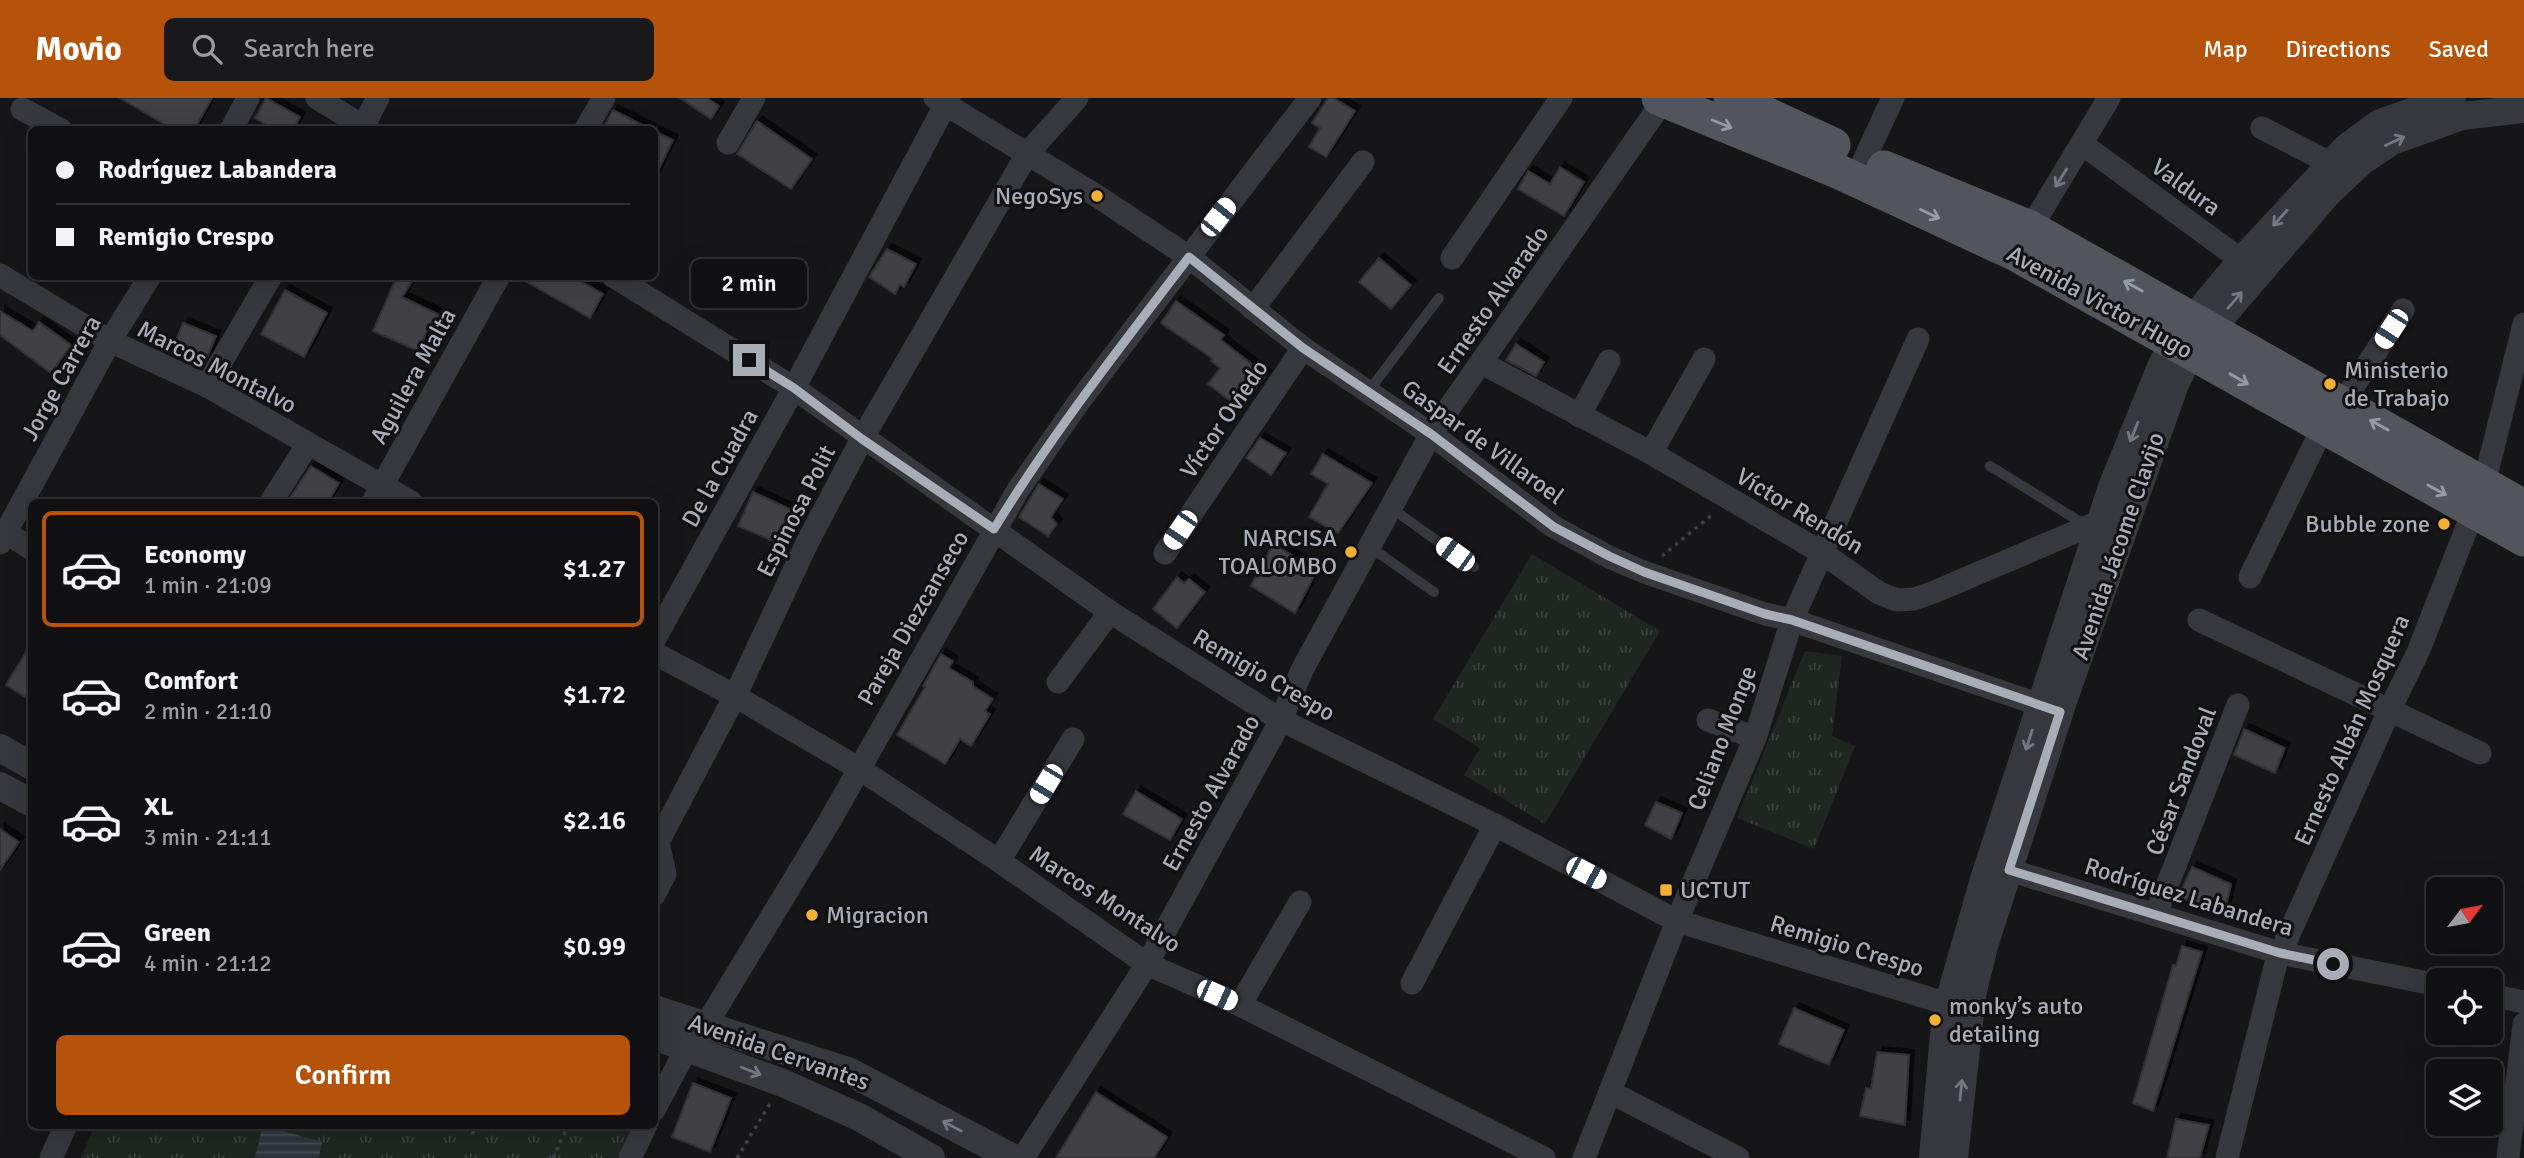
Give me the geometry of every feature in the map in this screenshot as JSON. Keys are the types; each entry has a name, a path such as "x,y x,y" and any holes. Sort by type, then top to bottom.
{"main road":[{"name":"Avenida Victor Hugo","path":"1731,98 1864,160 2023,241 2479,497 2524,539"},
{"name":"Avenida Victor Hugo","path":"1662,99 1835,170 2023,241"},
{"name":"Avenida Victor Hugo","path":"2479,497 2524,507"}],"street":[{"path":"233,126 248,98"},
{"path":"317,98 361,126"},
{"path":"365,126 378,98"},
{"path":"587,126 604,98"},
{"path":"728,144 754,98"},
{"name":"Espinosa Polit","path":"658,887 665,874 658,842 735,696 808,541 862,439 1027,154 1077,98"},
{"name":"Pareja Diezcanseco","path":"658,1103 829,822 1018,490 1078,403 1310,98"},
{"path":"1452,258 1561,98"},
{"path":"1864,160 1893,98"},
{"path":"2023,241 2109,98"},
{"name":"Ernesto Alvarado","path":"1023,1158 1147,964 1281,720 1302,670 1431,434 1662,99"},
{"name":"Gaspar de Villaroel","path":"943,100 1189,257 1303,348 1431,434 1554,527 1644,572 2050,708"},
{"name":"De la Cuadra","path":"658,633 794,388 943,100"},
{"name":"Avenida Jácome Clavijo","path":"2250,267 2361,162 2451,103"},
{"name":"Avenida Jácome Clavijo","path":"1954,1158 1972,995 1984,946 2009,870 2094,524 2160,369 2250,267 2330,163 2380,123 2451,103 2524,109"},
{"path":"22,109 54,126"},
{"path":"2262,128 2330,163"},
{"name":"Valdura","path":"2082,144 2250,267"},
{"path":"1253,309 1363,162"},
{"name":"Marcos Montalvo","path":"0,275 110,341 207,386 308,444 377,494 398,499"},
{"name":"Jorge Carrera","path":"3,538 110,341 148,280"},
{"path":"207,386 266,280"},
{"name":"Aguilera Malta","path":"377,494 497,280"},
{"name":"Remigio Crespo","path":"619,280 794,388 862,439 1110,612 1281,720 1495,825 1677,920 1948,1004"},
{"path":"2250,577 2333,415 2403,310"},
{"name":"Ernesto Albán Mosquera","path":"2227,1158 2276,963 2418,652 2479,497 2524,324"},
{"name":"Avenida Jácome Clavijo","path":"1933,1158 1948,1004 1985,876 2192,335"},
{"name":"Celiano Monge","path":"1584,1158 1677,920 1755,738 1792,620 1918,339"},
{"name":"Víctor Oviedo","path":"1165,553 1303,348"},
{"path":"1651,453 1704,359"},
{"path":"1578,416 1609,361"},
{"name":"Víctor Rendón","path":"1482,363 1651,453 1821,552 1879,593 1897,600 1914,599 2094,524"},
{"path":"273,499 308,444"},
{"path":"3,538 28,547"},
{"path":"1058,682 1110,612"},
{"path":"2199,621 2480,753"},
{"name":"Marcos Montalvo","path":"658,655 735,696 858,768 999,860 1147,964 1240,1005 1544,1158"},
{"name":"César Sandoval","path":"2156,914 2238,705"},
{"path":"1708,720 1755,738"},
{"path":"999,860 1073,738"},
{"path":"0,748 28,764"},
{"path":"0,786 28,801"},
{"path":"1412,984 1495,825"},
{"name":"Rodríguez Labandera","path":"2009,870 2280,953 2426,983"},
{"path":"1240,1005 1300,902"},
{"path":"2503,998 2524,1002"},
{"name":"Avenida Cervantes","path":"658,1012 783,1083 859,1117 931,1158"},
{"path":"2508,1158 2524,1024"},
{"name":"Avenida Cervantes","path":"658,1036 697,1036 848,1071 1013,1158"},
{"path":"1610,1092 1738,1158"},
{"path":"51,1158 64,1129"},
{"path":"629,1158 644,1129"}],"lane":[{"path":"1368,392 1440,298"},
{"path":"1990,466 2094,524"},
{"path":"1391,508 1474,567"},
{"path":"1370,547 1434,592"}],"path":[{"path":"1644,572 1730,499"},
{"path":"737,1158 783,1083"},
{"path":"472,1134 475,1129"},
{"path":"553,1158 566,1129"}],"green space":[{"path":"1532,554 1660,631 1545,824 1464,775 1480,748 1433,719"},
{"path":"1805,651 1842,656 1832,736 1855,746 1814,849 1737,818"},
{"path":"93,1129 636,1129 620,1158 81,1158"}],"shaded area":[{"path":"262,1129 277,1129 322,1142 319,1158 255,1158"}],"building":[{"path":"120,98 212,98 196,126 167,126"},
{"path":"266,98 300,117 295,126 268,126 255,118"},
{"path":"680,98 707,98 719,106 711,119"},
{"path":"1328,98 1334,98 1355,111 1326,157 1309,147 1320,128 1312,123"},
{"path":"613,110 644,126 604,126"},
{"path":"757,121 812,159 791,189 737,154"},
{"path":"658,133 673,140 658,171"},
{"path":"1560,167 1584,182 1564,216 1518,189 1528,171 1550,184"},
{"path":"887,249 916,264 904,287 900,284 895,294 869,277"},
{"path":"1379,258 1411,285 1391,309 1359,282"},
{"path":"395,280 413,280 402,297 440,315 430,324 418,351 373,331"},
{"path":"523,280 579,280 603,294 590,318"},
{"path":"285,290 327,313 304,357 261,334"},
{"path":"1176,301 1224,335 1221,340 1266,375 1241,409 1208,384 1220,368 1211,361 1213,359 1161,323"},
{"path":"0,311 33,331 39,322 71,345 51,373 0,335"},
{"path":"183,323 216,336 206,360 174,346"},
{"path":"1516,344 1544,362 1536,376 1506,360"},
{"path":"1260,438 1286,453 1271,475 1246,458"},
{"path":"1323,454 1372,483 1338,533 1309,517 1328,484 1311,474"},
{"path":"311,466 339,483 330,499 289,499"},
{"path":"1039,484 1063,499 1051,517 1057,524 1048,536 1019,517"},
{"path":"753,492 792,510 778,543 738,526"},
{"path":"1273,544 1317,570 1295,613 1251,586"},
{"path":"1177,577 1184,583 1189,579 1205,592 1177,628 1153,609"},
{"path":"28,649 28,692 25,697 6,685"},
{"path":"941,654 953,661 949,668 973,682 973,686 993,699 985,711 990,714 971,746 960,739 945,764 897,735"},
{"path":"2244,729 2285,748 2275,773 2234,755"},
{"path":"1136,791 1182,819 1170,840 1123,814"},
{"path":"1656,802 1682,813 1671,839 1645,825"},
{"path":"0,829 19,842 0,870"},
{"path":"2192,867 2231,884 2225,911 2178,897"},
{"path":"2182,946 2202,952 2153,1111 2133,1103 2173,965 2176,966"},
{"path":"1794,1008 1844,1030 1829,1065 1779,1044"},
{"path":"1877,1052 1909,1055 1905,1125 1860,1116 1866,1088 1871,1089"},
{"path":"693,1083 731,1098 710,1152 672,1137"},
{"path":"1096,1092 1167,1137 1154,1158 1056,1158"},
{"path":"2176,1119 2209,1125 2200,1158 2167,1158"}],"place":[{"name":"NegoSys","path":"1097,196"},
{"name":"Ministerio de Trabajo","path":"2330,384"},
{"name":"Bubble zone","path":"2444,524"},
{"name":"NARCISA TOALOMBO","path":"1351,552"},
{"name":"UCTUT","path":"1666,890"},
{"name":"Migracion","path":"812,915"},
{"name":"monky’s auto detailing","path":"1935,1020"}],"route":[{"path":"749,360 794,388 862,439 994,529 1078,403 1189,257 1303,348 1431,434 1554,527 1609,556 1644,572 1765,614 1792,620 2060,712 2009,870 2280,953 2333,964"}]}
